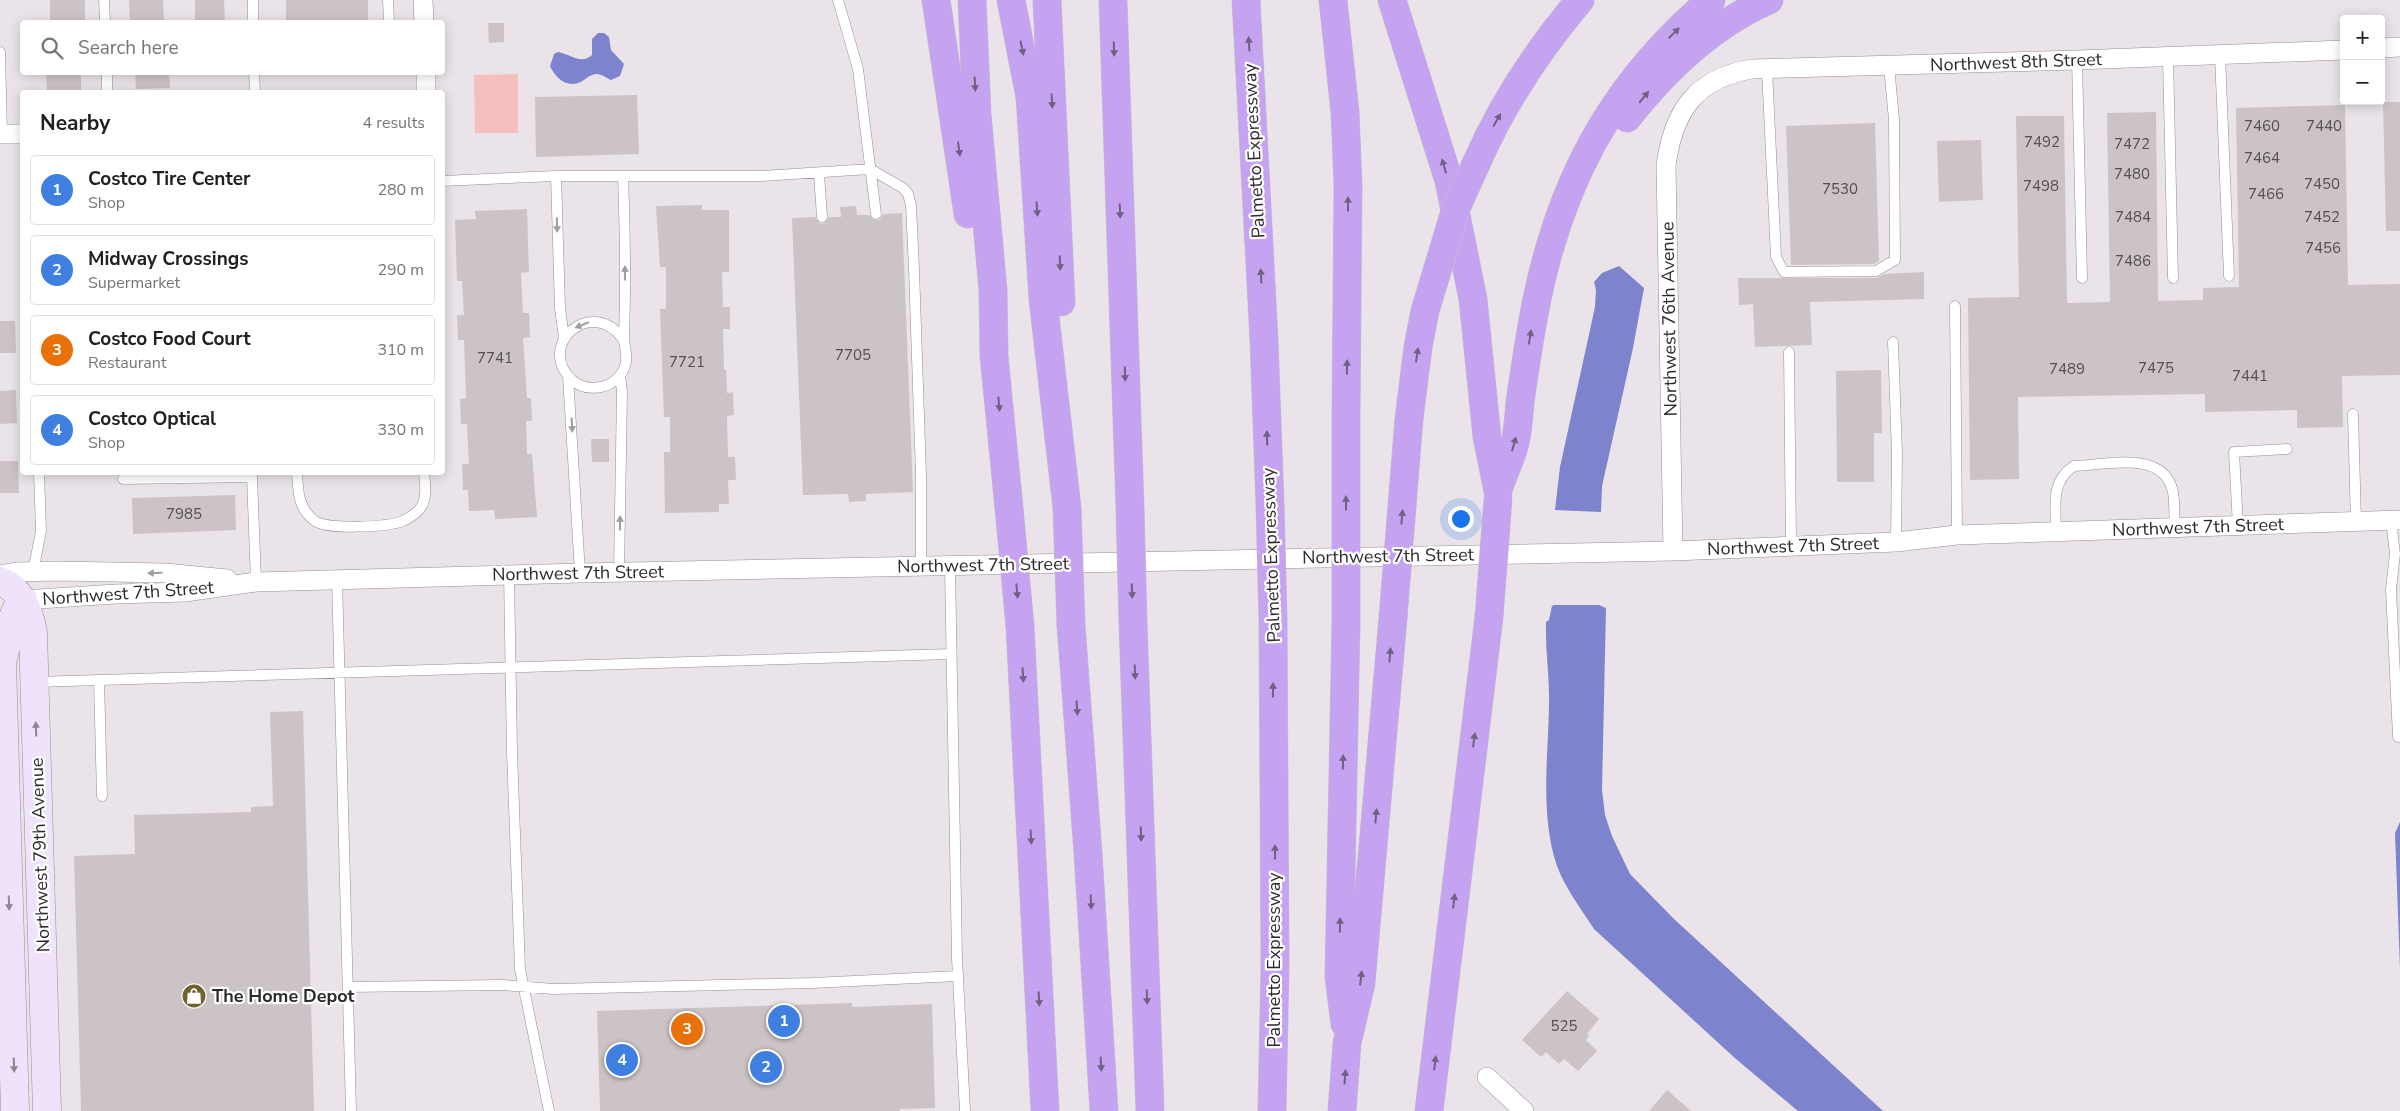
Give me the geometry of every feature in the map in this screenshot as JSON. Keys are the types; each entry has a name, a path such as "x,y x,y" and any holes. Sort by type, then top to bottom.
{"highway":[{"path":"936,0 980,292 994,356"},
{"path":"972,0 977,114 993,290 994,356 1020,626 1045,1111"},
{"path":"1011,0 1030,97 1043,299 1067,508"},
{"path":"1047,0 1060,258 1071,625 1088,853 1104,1111"},
{"path":"1113,0 1150,1111"},
{"name":"Palmetto Expressway","path":"1246,0 1264,340 1273,620 1275,965 1272,1111"},
{"path":"1333,0 1339,50 1348,184 1346,622 1339,977 1347,1043"},
{"path":"1392,0 1451,191 1475,307 1487,437 1498,494"},
{"path":"1342,1111 1347,1043 1361,983 1409,419 1418,347 1425,311 1450,225 1486,142 1522,78 1580,0"},
{"path":"1429,1111 1489,617 1498,494 1515,443 1533,318 1543,275 1553,236 1577,173 1595,136 1637,74 1662,45 1711,0"},
{"path":"1577,173 1644,96 1682,56 1728,23 1769,0"}],"street":[{"path":"422,0 424,20"},
{"path":"2385,48 2400,47"},
{"name":"Northwest 8th Street","path":"1695,94 1730,72 1767,69 2340,50"},
{"path":"426,75 426,90"},
{"name":"Northwest 76th Avenue","path":"1673,551 1666,166 1673,132 1681,112 1695,94"},
{"path":"1,134 20,134"},
{"name":"Northwest 7th Street","path":"12,600 186,592 256,582 337,579 1673,551 1896,542 1957,535 2396,520"},
{"name":"Northwest 7th Street","path":"0,575 33,572 166,572 256,582"},
{"path":"0,581 12,588 12,600"},
{"name":"Northwest 79th Avenue","path":"12,600 8,644 1,659 3,792 23,1006 47,1111"},
{"name":"Northwest 79th Avenue","path":"12,600 32,632 35,682 23,1006 15,1111"},
{"path":"1487,1077 1524,1111"}],"lane":[{"path":"104,0 105,20"},
{"path":"253,0 253,20"},
{"path":"388,0 389,20"},
{"path":"838,0 858,69 876,214"},
{"path":"0,52 1,134"},
{"path":"2220,55 2229,276"},
{"path":"2168,57 2172,278"},
{"path":"2077,60 2082,278"},
{"path":"1767,69 1776,257 1784,272 1876,271 1895,260 1894,120 1889,66"},
{"path":"107,75 107,90"},
{"path":"254,75 255,90"},
{"path":"445,181 556,176 820,174 870,169 903,188 908,194 911,205 921,465 921,566"},
{"path":"820,174 822,217"},
{"path":"556,176 560,308 564,338 560,358 568,376 580,573"},
{"path":"619,572 622,392 620,376 627,358 624,339 626,299 624,176"},
{"path":"1955,306 1957,535"},
{"path":"564,338 571,330 589,322 609,325 624,339"},
{"path":"1893,342 1897,454 1896,542"},
{"path":"1789,352 1792,545"},
{"path":"568,376 575,383 594,388 604,387 620,376"},
{"path":"2353,414 2356,522"},
{"path":"2238,526 2234,452 2287,449"},
{"path":"2056,532 2056,496 2059,480 2065,472 2074,466 2144,463 2162,471 2168,478 2173,491 2175,528"},
{"path":"33,572 41,531 39,475"},
{"path":"123,479 190,475 252,476 256,582"},
{"path":"297,475 298,490 305,512 316,522 341,526 393,523 413,516 425,499 424,475"},
{"path":"2396,520 2397,718 2400,737"},
{"path":"950,566 958,976 964,1111"},
{"path":"509,574 517,901 523,987 549,1111"},
{"path":"337,579 351,1111"},
{"path":"35,682 951,654"},
{"path":"99,680 102,796"},
{"path":"348,987 503,985 554,989 788,983 958,976"}],"shaded area":[{"path":"518,74 518,133 475,133 474,75"}],"water":[{"path":"598,33 604,33 609,37 611,50 624,64 620,76 611,80 594,74 573,84 561,80 550,66 554,54 558,52 580,59 588,58 592,55 592,39"},
{"path":"1619,266 1644,288 1633,348 1602,486 1601,512 1555,510 1560,467 1595,307 1596,290 1594,282 1602,273"},
{"path":"1599,605 1606,608 1602,790 1605,815 1612,836 1630,874 1674,919 1883,1111 1798,1111 1736,1059 1594,929 1579,907 1557,866 1548,827 1546,787 1549,696 1546,622 1549,620 1552,606"},
{"path":"2400,822 2400,968 2395,833"}],"building":[{"path":"50,0 85,0 85,20 50,20"},
{"path":"129,0 163,0 164,20 130,20"},
{"path":"195,0 224,0 225,20 195,20"},
{"path":"286,0 368,0 368,20 286,20"},
{"path":"488,23 504,23 504,42 489,43"},
{"path":"46,75 81,75 81,90 47,90"},
{"path":"135,75 169,75 170,88 136,89"},
{"path":"637,95 639,154 536,157 535,97"},
{"path":"2385,102 2400,102 2400,231 2386,231 2383,105 2385,105"},
{"path":"2345,105 2348,285 2400,284 2400,375 2342,376 2343,427 2297,428 2297,410 2205,412 2205,394 2018,397 2019,479 1970,480 1968,298 2019,297 2016,116 2064,116 2067,303 2110,302 2107,113 2156,112 2158,301 2203,300 2203,288 2239,287 2236,108"},
{"path":"1875,123 1879,261 1874,264 1791,265 1786,126"},
{"path":"1981,140 1983,200 1939,202 1937,141"},
{"path":"702,205 702,210 729,210 729,272 722,272 723,307 730,307 730,329 723,329 724,370 726,370 727,393 733,392 734,415 727,416 728,457 735,457 736,480 728,480 729,504 719,504 719,512 665,513 664,452 670,452 670,417 664,417 660,309 666,309 666,267 660,267 656,206"},
{"path":"856,206 857,215 869,215 874,220 880,220 883,214 902,213 913,492 866,494 866,501 849,502 848,494 803,495 792,218 815,217 819,223 823,224 829,217 841,217 840,207"},
{"path":"527,209 529,272 521,273 523,313 529,313 530,337 523,338 527,398 531,398 532,421 526,421 527,454 532,454 537,517 495,519 494,510 469,511 468,490 463,490 462,464 469,464 467,424 461,424 460,399 466,398 464,340 458,340 457,315 464,315 462,281 457,281 455,220 476,219 475,211"},
{"path":"1924,272 1924,299 1810,302 1812,345 1755,347 1753,304 1739,305 1738,278 1876,278 1885,274"},
{"path":"0,321 15,321 16,353 0,353"},
{"path":"1881,370 1882,433 1874,433 1874,482 1837,482 1836,371"},
{"path":"16,390 17,423 0,424 0,391"},
{"path":"591,439 609,439 609,462 592,462"},
{"path":"0,461 18,461 19,493 0,493"},
{"path":"235,495 236,530 133,534 132,498"},
{"name":"The Home Depot","path":"303,711 314,1111 81,1111 74,856 135,854 134,815 251,812 251,807 273,806 270,712"},
{"path":"1567,991 1599,1019 1587,1034 1589,1036 1586,1040 1597,1051 1578,1071 1564,1059 1559,1064 1546,1052 1541,1057 1522,1040"},
{"path":"852,1003 852,1007 932,1004 935,1108 900,1109 900,1111 600,1111 597,1011"},
{"path":"1667,1090 1691,1111 1649,1111"}],"place":[{"name":"The Home Depot","path":"194,996"},
{"name":"Costco Tire Center","path":"784,1021"},
{"name":"Costco Food Court","path":"687,1029"},
{"name":"Costco Optical","path":"622,1060"},
{"name":"Midway Crossings","path":"766,1067"}]}
